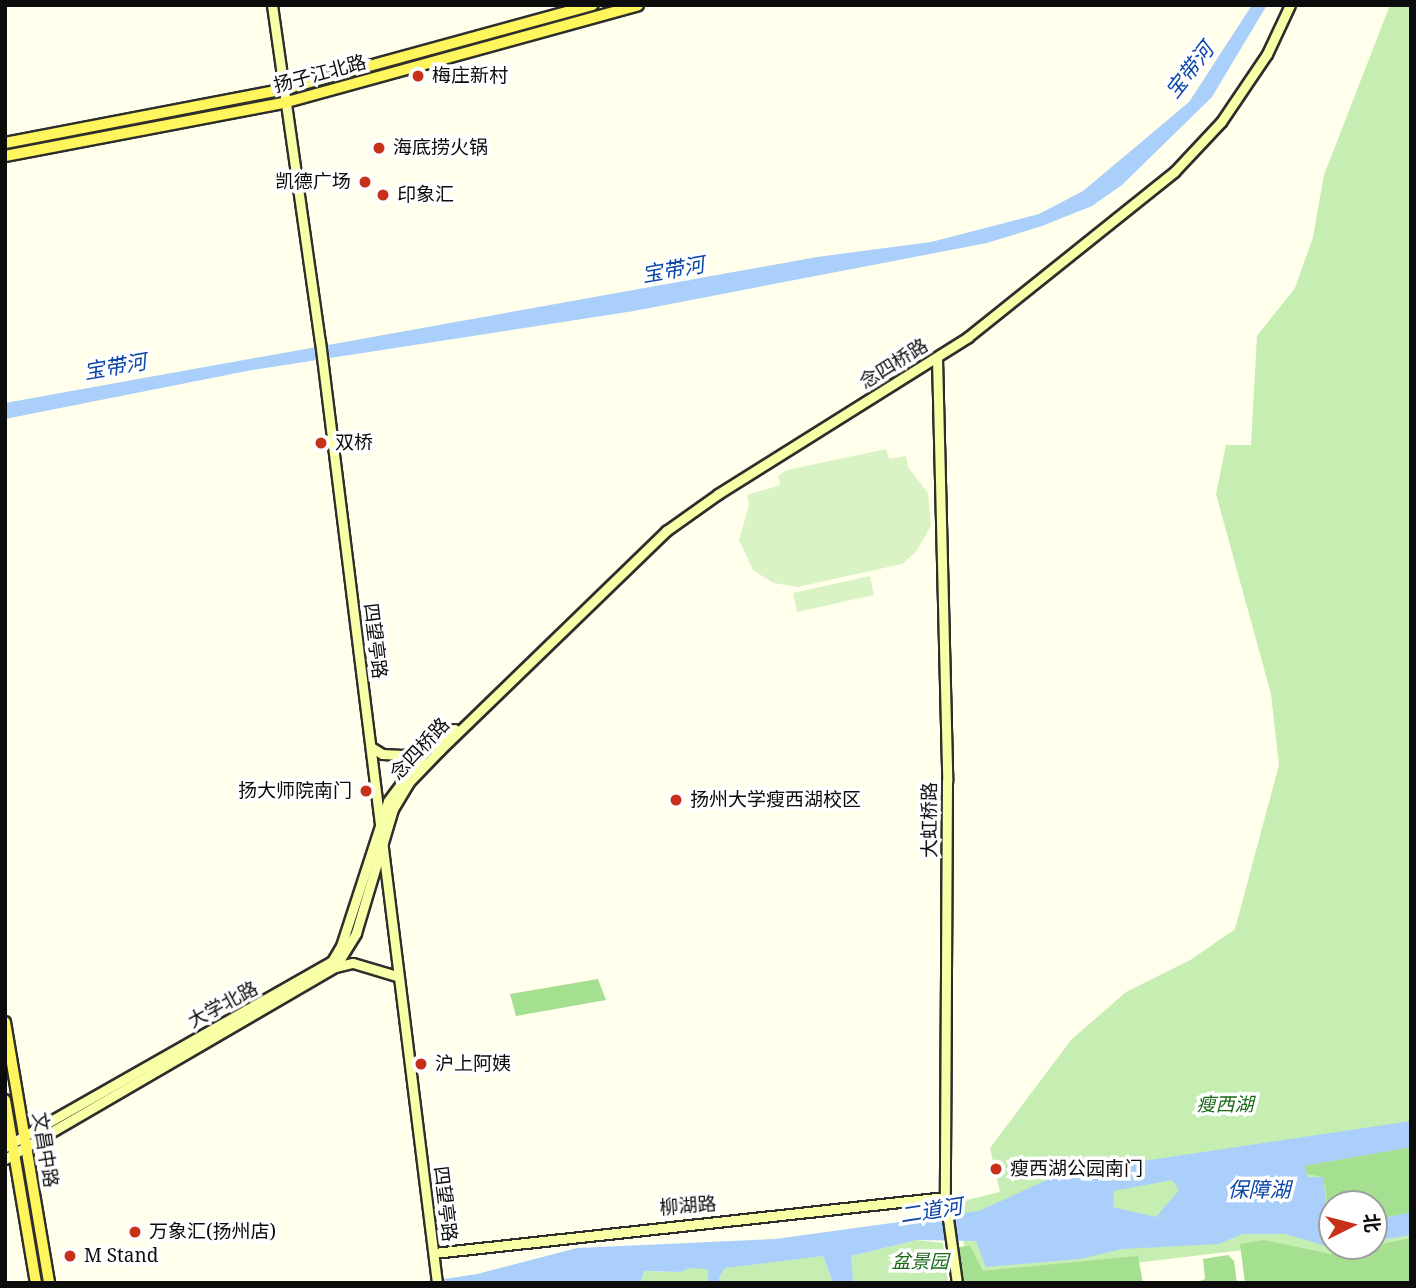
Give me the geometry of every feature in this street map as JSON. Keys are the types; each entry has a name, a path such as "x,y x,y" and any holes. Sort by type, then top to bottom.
{"main road":[{"name":"扬子江北路","path":"5,144 285,89 593,5"},
{"name":"扬子江北路","path":"5,156 287,102 638,5"},
{"name":"文昌中路","path":"5,1022 49,1283"},
{"name":"文昌中路","path":"5,1100 9,1151 36,1283"}],"street":[{"name":"四望亭路","path":"272,5 320,341 437,1283"},
{"name":"念四桥路","path":"382,851 393,809 409,782 666,531 718,494 937,358 1109,228 1174,172 1220,122 1267,54 1290,5"},
{"name":"大虹桥路","path":"937,358 947,781 945,1197 957,1283"},
{"name":"念四桥路","path":"380,828 401,777 427,748 477,714"},
{"path":"371,747 382,754 403,755 427,748"},
{"name":"大学北路","path":"9,1151 332,961 341,946 380,828"},
{"name":"大学北路","path":"26,1141 335,967 349,951 382,851"},
{"path":"335,967 353,963 397,976"},
{"name":"柳湖路","path":"434,1253 945,1197"}],"green space":[{"name":"瘦西湖","path":"1390,5 1411,5 1411,1247 1388,1250 1388,1190 1318,1190 1318,1259 1243,1250 969,1283 958,1202 1000,1192 990,1148 1071,1040 1126,992 1192,959 1235,929 1279,765 1271,694 1216,494 1226,445 1251,445 1257,336 1295,288 1313,237 1324,175"},
{"path":"886,449 889,459 906,456 908,467 928,493 931,526 916,552 902,564 798,587 773,583 753,570 739,540 749,505 747,495 780,485 778,476 787,470"},
{"path":"870,576 874,595 797,612 793,593"},
{"path":"598,979 606,1000 516,1016 510,994"},
{"path":"1411,1147 1411,1212 1388,1217 1388,1190 1326,1190 1319,1176 1305,1174 1304,1166"},
{"path":"1411,1238 1411,1283 1245,1283 1240,1244 1264,1240 1318,1251 1318,1260 1388,1260 1388,1243"},
{"name":"盆景园","path":"917,1240 943,1243 948,1283 853,1283 850,1256"},
{"path":"970,1246 983,1271 1138,1256 1143,1283 962,1283 957,1247"},
{"path":"1228,1255 1234,1261 1237,1283 1195,1283 1205,1279 1203,1259"},
{"path":"823,1256 833,1283 722,1283 719,1278 725,1268 750,1261"},
{"path":"690,1268 708,1268 708,1283 641,1283 644,1271 681,1272"}],"water":[{"path":"1252,5 1267,5 1212,97 1122,185 1092,206 1042,226 987,243 634,311 252,370 5,419 5,403 817,257 931,242 1039,214 1083,191 1189,102"},
{"name":"保障湖","path":"1411,1121 1411,1147 1304,1166 1308,1177 1323,1177 1325,1190 1318,1190 1318,1244 1285,1234 1242,1234 1219,1244 1122,1249 1080,1259 986,1267 976,1241 917,1240 851,1256 853,1283 833,1283 823,1256 725,1268 719,1278 722,1283 708,1283 708,1269 690,1268 681,1272 644,1271 641,1283 418,1283 477,1274 577,1248 775,1239 979,1211 1062,1173","holes":["1172,1180 1179,1190 1156,1217 1113,1207 1114,1191"]},
{"path":"1411,1212 1411,1235 1388,1239 1388,1217"}],"place":[{"name":"梅庄新村","path":"418,76"},
{"name":"海底捞火锅","path":"379,148"},
{"name":"凯德广场","path":"365,182"},
{"name":"印象汇","path":"383,195"},
{"name":"双桥","path":"321,443"},
{"name":"扬大师院南门","path":"366,791"},
{"name":"扬州大学瘦西湖校区","path":"676,800"},
{"name":"沪上阿姨","path":"421,1064"},
{"name":"瘦西湖公园南门","path":"996,1169"},
{"name":"万象汇(扬州店)","path":"135,1232"},
{"name":"M Stand","path":"70,1256"}],"water label":[{"name":"宝带河","path":"1189,70"},
{"name":"宝带河","path":"673,269"},
{"name":"宝带河","path":"115,366"},
{"name":"二道河","path":"931,1210"}]}
